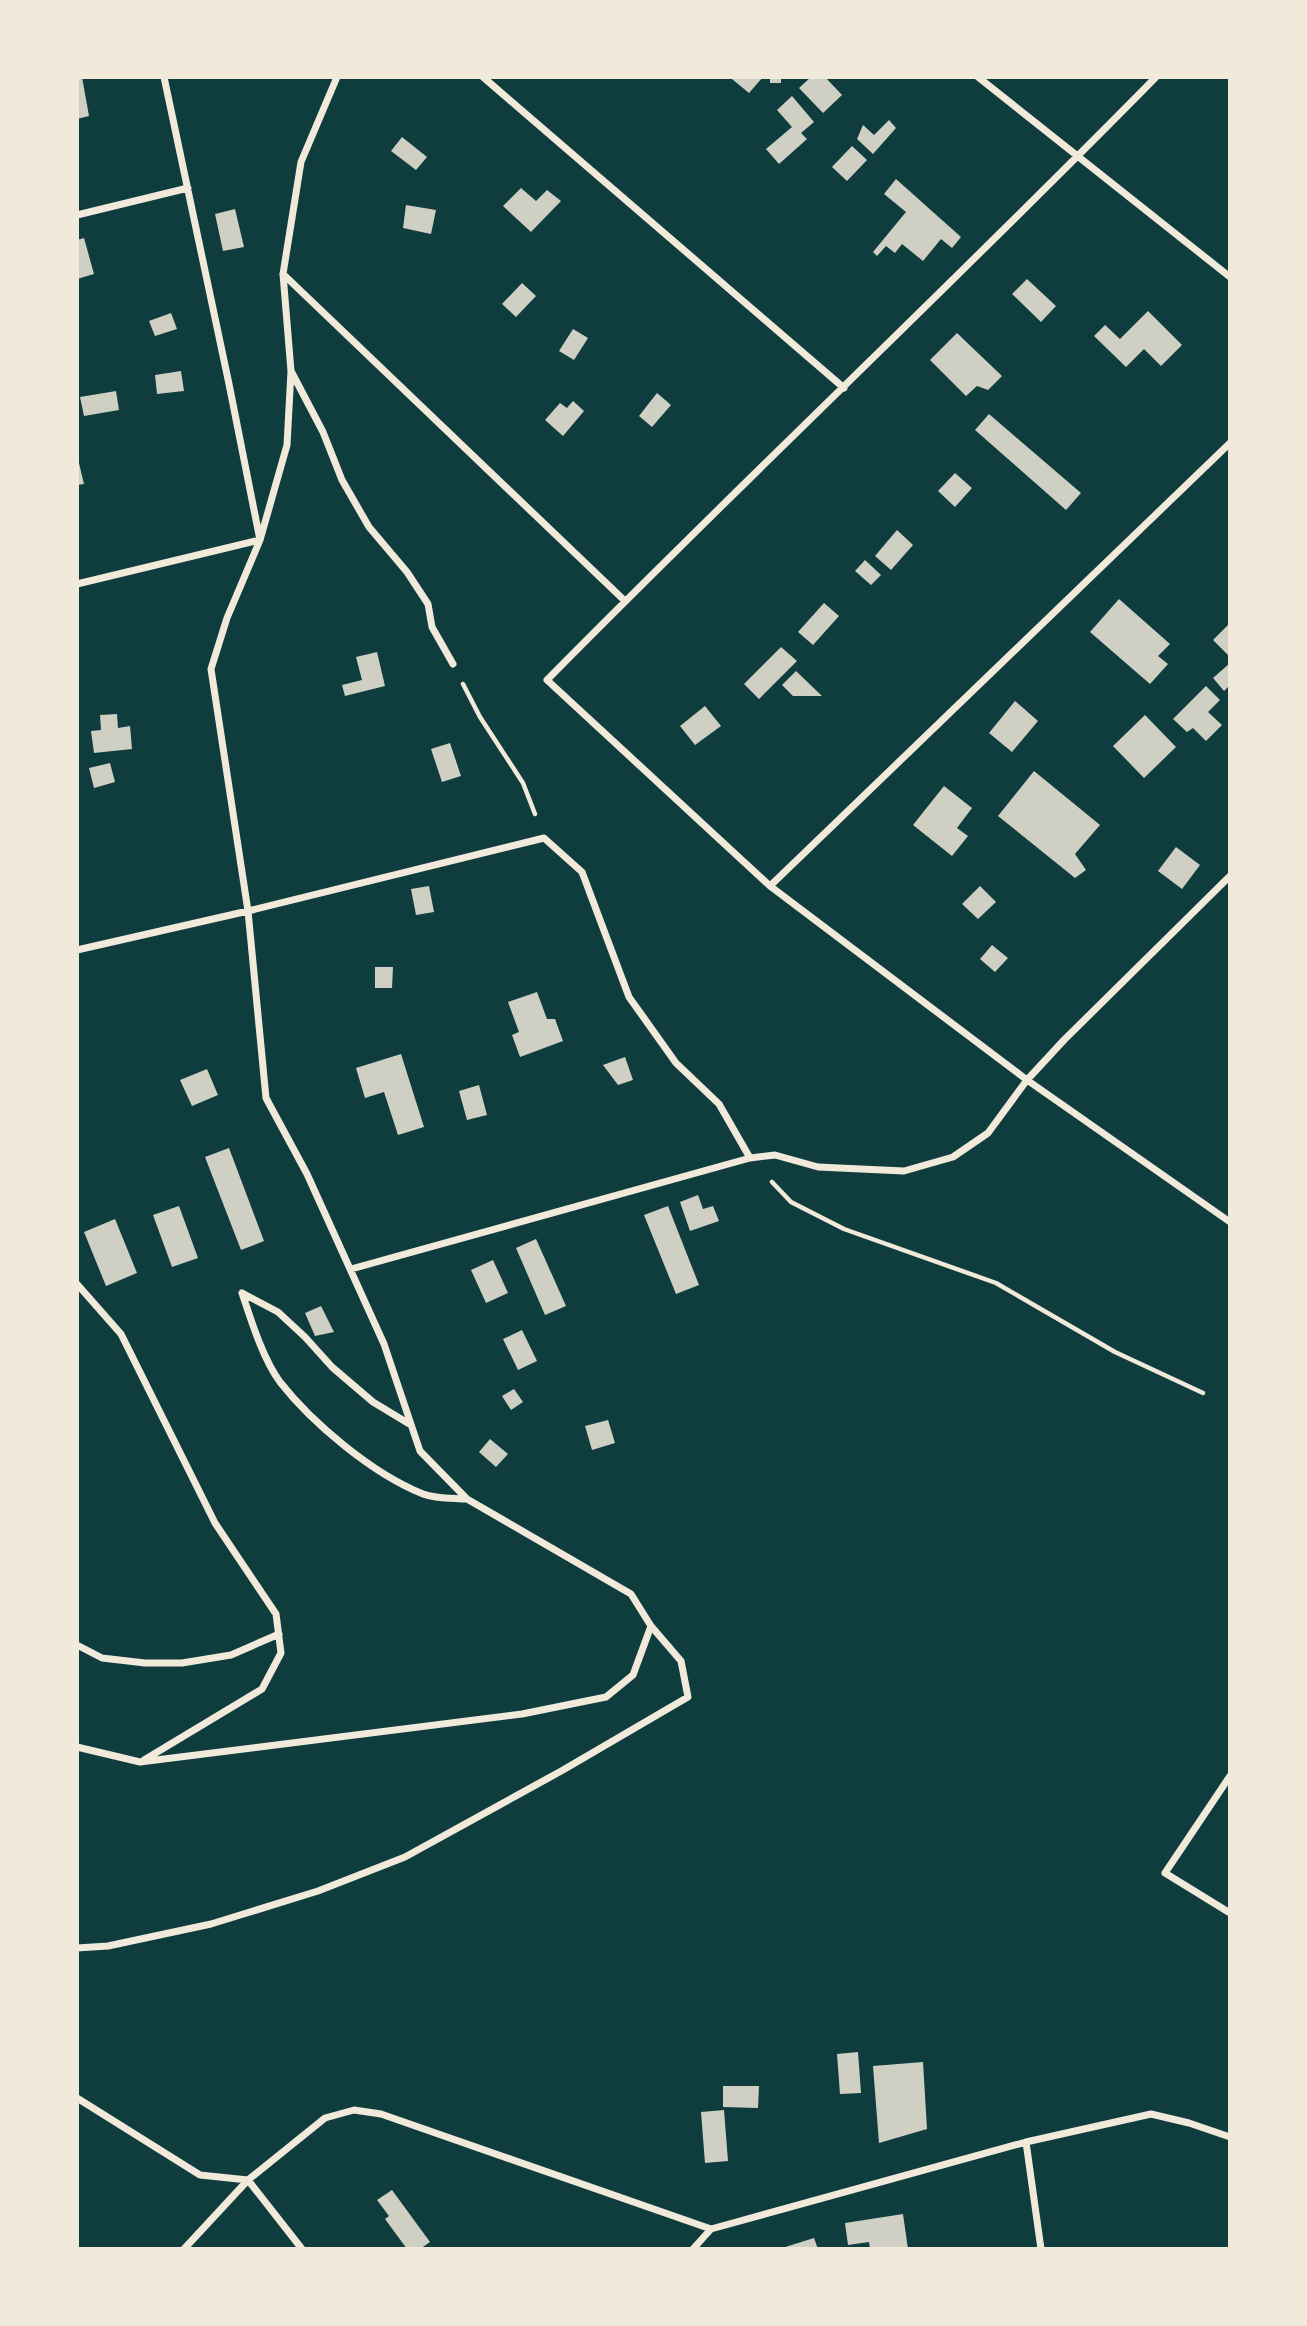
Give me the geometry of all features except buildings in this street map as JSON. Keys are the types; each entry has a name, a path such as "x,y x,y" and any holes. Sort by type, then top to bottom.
{"street":[{"path":"164,77 260,540"},
{"path":"77,1948 108,1946 211,1924 318,1891 405,1857 688,1697 681,1661 651,1626 631,1594 467,1499 420,1451 384,1344 307,1174 266,1098 248,911 211,669 227,618 260,540 287,444 291,371 283,274 301,162 337,77"},
{"path":"483,77 844,388"},
{"path":"978,77 1230,277"},
{"path":"1157,77 547,680 769,887 1027,1080 1230,1222"},
{"path":"77,215 188,188"},
{"path":"283,274 625,601"},
{"path":"291,371 323,432 342,480 369,527 407,572 428,604 432,628 453,664"},
{"path":"769,887 1230,443"},
{"path":"77,584 260,540"},
{"path":"77,950 544,838 582,872 629,997 676,1063 719,1104 750,1158"},
{"path":"351,1269 750,1158 775,1155 818,1167 904,1171 953,1157 988,1133 1027,1080 1064,1040 1230,876"},
{"path":"77,1284 121,1334 215,1523 276,1614 279,1634 281,1653 262,1689 140,1762"},
{"path":"412,1425 373,1402 342,1376 278,1312 242,1293 255,1332 279,1380 320,1424 376,1470 426,1495 467,1499"},
{"path":"77,1747 140,1762 522,1714 606,1697 633,1675 651,1626"},
{"path":"77,1645 102,1658 145,1663 182,1663 231,1655 279,1634"},
{"path":"1230,1776 1165,1873 1230,1913"},
{"path":"77,2098 200,2175 248,2180 302,2249"},
{"path":"184,2249 248,2180 325,2118 354,2110 381,2114 711,2229"},
{"path":"693,2249 711,2229 1026,2142 1151,2114 1230,2137"},
{"path":"1026,2142 1041,2249"}],"path":[{"path":"453,664 480,717 523,783 544,838"},
{"path":"750,1158 791,1202 844,1229 996,1283 1115,1352 1203,1393"}]}
